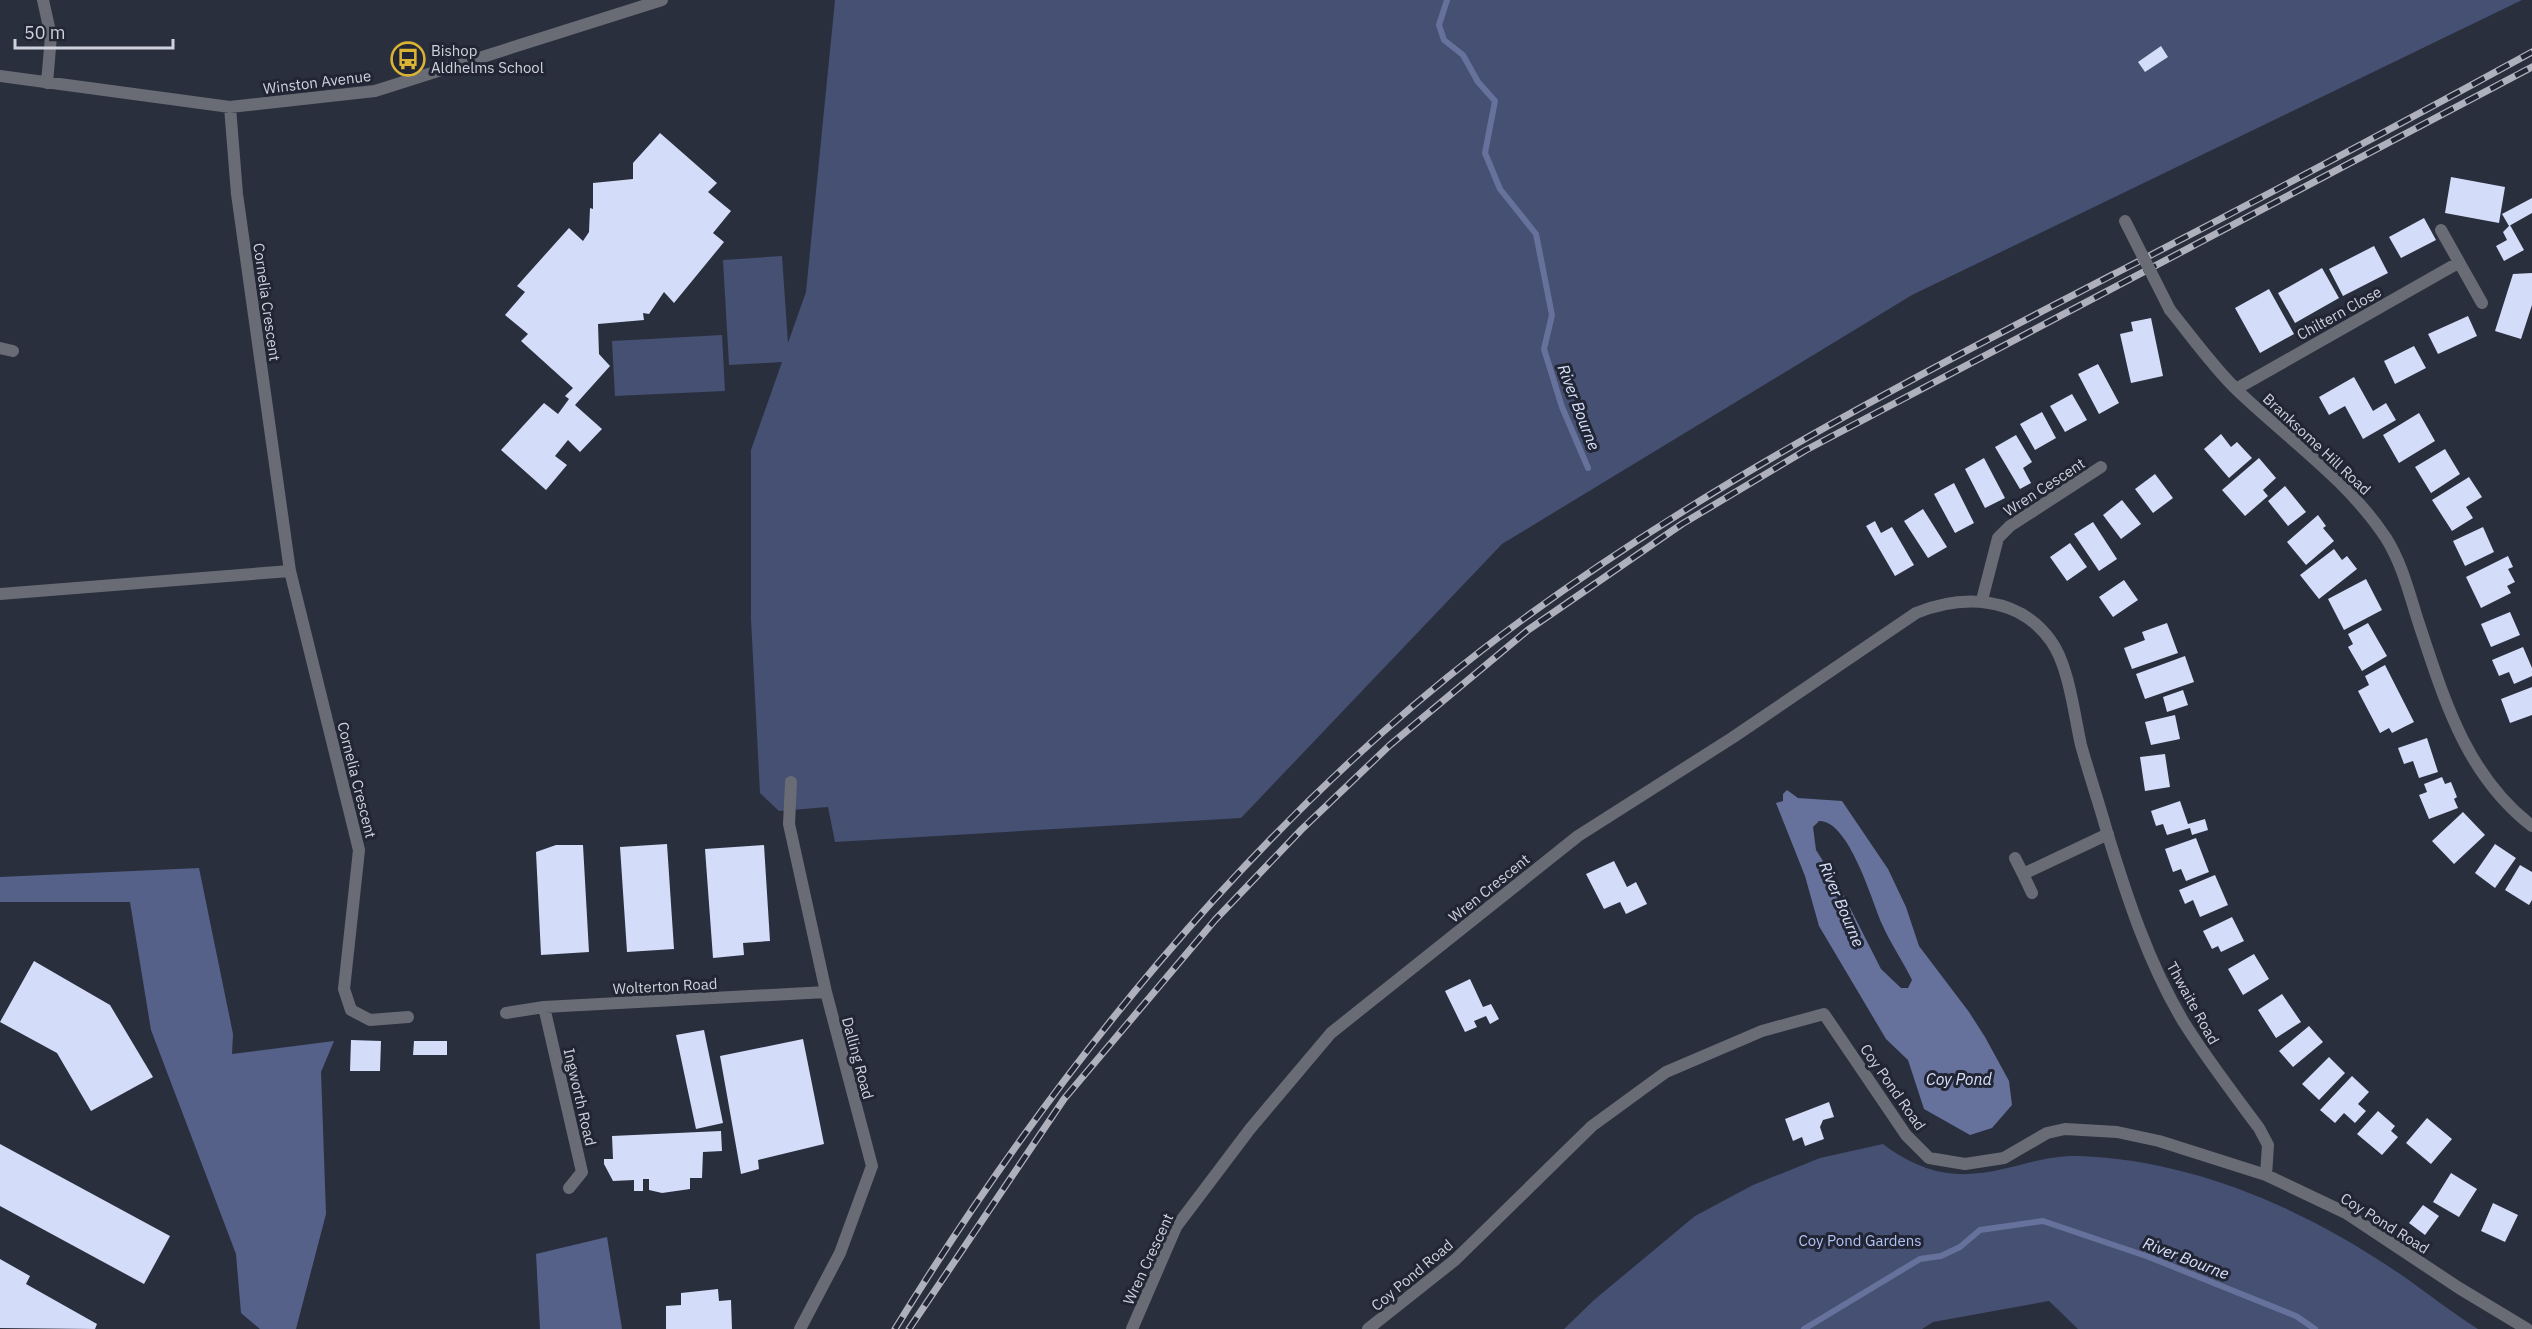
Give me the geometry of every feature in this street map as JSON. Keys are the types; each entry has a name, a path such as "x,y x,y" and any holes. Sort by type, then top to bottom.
{"street":[{"path":"43,0 51,36 47,83"},
{"name":"Winston Avenue","path":"0,76 230,107 375,91 662,0"},
{"name":"Cornelia Crescent","path":"230,107 237,194 290,571 359,850 344,989 351,1010 370,1020 408,1017"},
{"name":"Branksome Hill Road","path":"2125,220 2170,310 2235,389 2343,486 2369,513 2387,540 2402,570 2462,739 2491,788 2508,808 2532,826"},
{"path":"2441,230 2482,303"},
{"name":"Chiltern Close","path":"2235,389 2458,263"},
{"name":"Wren Cescent","path":"1982,600 1998,538 2010,526 2101,467"},
{"path":"0,594 290,571"},
{"name":"Thwaite Road","path":"1982,600 2014,610 2034,623 2051,640 2061,660 2082,749 2138,928 2188,1028 2259,1128 2268,1145 2266,1175"},
{"name":"Wren Crescent","path":"1132,1329 1176,1227 1250,1129 1331,1033 1578,836 1732,738 1916,613 1932,606 1982,600"},
{"name":"Dalling Road","path":"791,783 789,824 826,992 872,1166 840,1253 800,1329"},
{"path":"2023,874 2108,834"},
{"path":"2015,858 2032,892"},
{"name":"Wolterton Road","path":"506,1012 826,992"},
{"name":"Ingworth Road","path":"544,1008 582,1172 569,1188"},
{"name":"Coy Pond Road","path":"1368,1329 1455,1260 1592,1126 1666,1072 1762,1031 1824,1014 1906,1135 1929,1158 1965,1164 2004,1158 2047,1133 2065,1129 2087,1129 2159,1141 2266,1175 2346,1213 2528,1329"}],"green space":[{"path":"835,0 2522,0 1912,295 1502,544 1241,818 835,842 828,807 779,811 760,793 751,619 751,450 782,362 729,365 723,260 782,256 788,343 806,292"},
{"path":"722,335 725,391 615,396 612,341"},
{"name":"Coy Pond Gardens","path":"1883,1144 1905,1159 1928,1169 1953,1174 1980,1173 2041,1160 2079,1156 2164,1167 2206,1178 2287,1209 2364,1250 2478,1329 2078,1329 2049,1301 1933,1322 1922,1329 1564,1329 1594,1300 1695,1216 1753,1185 1820,1158"}],"shaded area":[{"path":"199,868 233,1034 232,1054 334,1041 321,1072 326,1214 296,1329 260,1329 241,1313 236,1254 151,1030 130,902 0,902 0,877"},
{"path":"607,1237 622,1329 540,1329 536,1254"}],"water":[{"name":"Coy Pond","path":"1787,790 1798,798 1842,801 1888,869 1906,907 1919,946 1969,1012 2009,1081 2012,1105 1992,1128 1970,1135 1924,1109 1908,1060 1886,1039 1819,926 1805,876 1776,803 1783,801 1783,794","holes":["1819,821 1830,824 1840,833 1858,864 1885,931 1912,980 1908,988 1901,988 1881,969 1840,888 1816,850 1813,827"]}],"building":[{"path":"2161,46 2168,57 2145,72 2138,62"},
{"path":"660,133 717,183 708,192 731,211 713,233 724,242 674,303 664,292 649,314 643,313 644,320 598,324 599,354 610,366 575,405 602,429 580,452 568,440 555,456 567,465 546,490 501,450 544,403 558,414 569,399 565,396 573,388 521,341 528,334 505,315 525,292 517,286 569,228 583,241 589,232 590,208 593,209 593,183 633,179 633,163"},
{"path":"2451,177 2505,187 2499,223 2445,213"},
{"path":"2532,198 2532,213 2509,226 2502,214"},
{"path":"2424,218 2436,240 2401,258 2389,237"},
{"path":"2510,225 2524,250 2504,261 2496,246 2507,240 2503,232"},
{"path":"2374,246 2388,273 2343,296 2329,269"},
{"path":"2322,268 2339,298 2295,323 2278,293"},
{"path":"2532,273 2532,305 2521,339 2495,331 2513,274"},
{"path":"2269,289 2294,334 2260,353 2235,308"},
{"path":"2468,316 2477,336 2438,354 2428,334"},
{"path":"2151,318 2163,376 2131,383 2120,334 2133,331 2131,322"},
{"path":"2414,346 2426,368 2395,384 2384,361"},
{"path":"2098,364 2119,403 2099,414 2078,374"},
{"path":"2354,377 2373,411 2386,403 2396,420 2363,439 2345,406 2329,415 2319,397"},
{"path":"2072,394 2087,420 2065,432 2050,406"},
{"path":"2042,412 2056,438 2035,450 2020,424"},
{"path":"2419,413 2435,441 2399,463 2383,435"},
{"path":"2221,434 2231,447 2237,442 2252,458 2229,478 2204,449"},
{"path":"2016,435 2032,462 2023,468 2031,483 2020,489 1995,447"},
{"path":"2445,449 2460,474 2431,493 2415,467"},
{"path":"1984,458 2005,498 1985,508 1965,469"},
{"path":"2259,458 2276,478 2263,490 2268,496 2245,516 2222,490"},
{"path":"2155,474 2173,498 2153,513 2135,489"},
{"path":"2469,477 2482,497 2466,507 2473,518 2452,531 2432,500"},
{"path":"1954,483 1974,523 1955,533 1934,494"},
{"path":"2285,486 2306,512 2288,526 2268,501"},
{"path":"2122,500 2141,524 2121,539 2103,515"},
{"path":"1923,509 1947,547 1928,558 1904,521"},
{"path":"2318,515 2326,526 2323,528 2334,541 2306,565 2287,542"},
{"path":"1875,521 1881,533 1892,527 1914,565 1895,576 1866,526"},
{"path":"2093,522 2117,559 2099,571 2074,534"},
{"path":"2483,527 2494,552 2465,566 2453,541"},
{"path":"2070,543 2087,567 2067,581 2050,557"},
{"path":"2334,549 2342,560 2347,556 2357,569 2319,599 2300,575"},
{"path":"2508,556 2513,567 2508,569 2515,582 2507,586 2511,593 2481,608 2466,577"},
{"path":"2366,579 2382,610 2344,630 2328,599"},
{"path":"2124,580 2138,600 2113,617 2099,597"},
{"path":"2510,612 2520,635 2491,647 2481,624"},
{"path":"2167,623 2178,653 2132,669 2124,648 2145,640 2142,632"},
{"path":"2368,623 2387,656 2362,671 2348,647 2353,644 2348,634"},
{"path":"2523,647 2532,668 2532,676 2514,684 2509,672 2499,676 2492,660"},
{"path":"2185,656 2194,682 2145,699 2136,674"},
{"path":"2385,665 2414,722 2392,733 2389,728 2380,733 2358,691 2369,685 2365,676"},
{"path":"2532,687 2532,715 2510,723 2501,699"},
{"path":"2183,690 2188,705 2167,712 2163,697"},
{"path":"2175,715 2180,739 2151,745 2145,722"},
{"path":"2427,738 2438,772 2419,778 2413,761 2404,764 2398,748"},
{"path":"2165,754 2170,787 2145,791 2140,757"},
{"path":"2442,777 2445,784 2451,782 2457,797 2454,799 2458,808 2429,819 2419,795 2427,792 2424,784"},
{"path":"2180,801 2188,824 2205,819 2208,830 2192,835 2190,828 2167,835 2163,824 2156,826 2151,811"},
{"path":"2463,812 2485,835 2454,864 2432,841"},
{"path":"2196,838 2209,872 2186,881 2181,869 2173,872 2165,849"},
{"path":"667,844 674,949 627,952 620,847"},
{"path":"2495,844 2516,858 2495,888 2475,873"},
{"path":"556,845 583,845 589,952 541,955 536,852"},
{"path":"764,845 770,941 743,943 744,955 713,958 705,849"},
{"path":"1614,861 1627,887 1636,882 1647,904 1626,914 1620,902 1604,909 1586,874"},
{"path":"2520,865 2532,872 2532,900 2529,905 2505,890"},
{"path":"2215,875 2228,905 2200,917 2193,900 2185,904 2179,890"},
{"path":"2232,917 2244,941 2221,952 2218,946 2212,949 2203,931"},
{"path":"2254,954 2269,979 2243,995 2228,969"},
{"path":"34,961 110,1005 153,1077 91,1111 57,1053 0,1022"},
{"path":"1470,979 1483,1007 1491,1004 1499,1019 1490,1024 1486,1016 1474,1021 1477,1027 1465,1032 1445,991"},
{"path":"2282,994 2301,1022 2276,1038 2258,1010"},
{"path":"2309,1026 2323,1042 2293,1067 2279,1051"},
{"path":"704,1030 723,1123 696,1129 676,1035"},
{"path":"803,1039 824,1144 758,1160 759,1169 741,1174 720,1056"},
{"path":"351,1040 381,1041 380,1071 350,1071"},
{"path":"414,1041 447,1041 447,1055 413,1055"},
{"path":"2329,1057 2345,1073 2319,1100 2302,1084"},
{"path":"2352,1076 2369,1092 2358,1104 2366,1111 2355,1123 2344,1113 2335,1123 2320,1110"},
{"path":"1829,1102 1834,1117 1823,1120 1820,1127 1824,1139 1805,1146 1802,1137 1793,1141 1785,1119"},
{"path":"2378,1111 2395,1126 2391,1131 2398,1137 2382,1155 2357,1134"},
{"path":"2427,1118 2452,1139 2431,1164 2406,1143"},
{"path":"721,1131 722,1151 703,1152 702,1178 690,1178 690,1189 662,1193 649,1190 649,1179 643,1179 643,1191 634,1191 634,1180 613,1181 604,1164 604,1159 613,1159 612,1136"},
{"path":"0,1144 170,1236 144,1284 0,1206"},
{"path":"2451,1173 2477,1189 2459,1217 2433,1202"},
{"path":"2493,1203 2518,1215 2505,1242 2481,1231"},
{"path":"2423,1205 2439,1216 2425,1235 2409,1223"},
{"path":"0,1259 30,1276 26,1284 97,1324 95,1329 0,1328"},
{"path":"718,1289 719,1301 731,1300 732,1329 666,1329 666,1306 681,1305 681,1293"}],"waterway":[{"name":"River Bourne","path":"1447,0 1439,25 1444,40 1463,55 1478,82 1495,101 1485,153 1500,189 1536,234 1552,315 1544,349 1562,407 1588,468"},
{"name":"River Bourne","path":"1804,1329 1920,1259 1941,1256 1960,1247 1980,1230 2043,1221 2149,1257 2296,1316 2315,1329"}],"railway":[{"path":"895,1329 955,1235 1019,1142 1087,1051 1158,963 1234,878 1313,797 1396,721 1482,650 1557,595 1634,543 1712,493 1792,446 1955,357 2378,136 2532,52"},
{"path":"909,1329 1064,1099 1215,920 1301,830 1390,745 1528,630 1682,524 1806,450 2532,67"}],"place":[{"name":"Bishop Aldhelms School","path":"408,59"}]}
